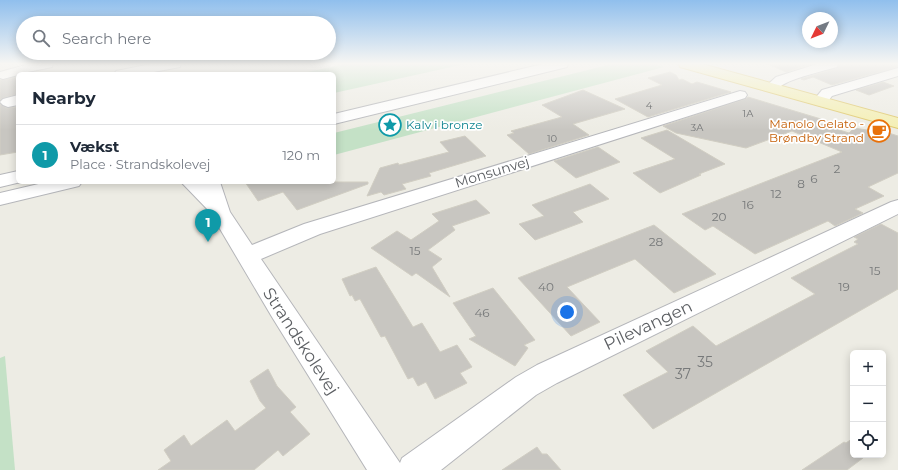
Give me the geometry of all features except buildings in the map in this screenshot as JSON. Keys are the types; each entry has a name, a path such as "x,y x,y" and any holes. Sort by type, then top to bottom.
{"main road":[{"path":"768,86 898,123"}],"street":[{"path":"342,103 416,86"},
{"path":"336,119 471,86"},
{"path":"821,101 827,93 851,86"},
{"name":"Monsunvej","path":"248,256 312,229 740,95"},
{"path":"0,181 16,177"},
{"path":"0,199 64,184"},
{"name":"Strandskolevej","path":"193,184 220,212 290,325 392,469"},
{"name":"Strandskolevej","path":"211,184 220,212"},
{"name":"Pilevangen","path":"392,469 547,374 898,206"}],"green space":[{"path":"336,86 366,86 336,93"},
{"path":"524,86 593,86 336,154 336,133"},
{"path":"5,356 15,470 0,470 0,358"}],"place":[{"name":"Kalv i bronze","path":"390,125"},
{"name":"Manolo Gelato - Brøndby Strand","path":"879,131"},
{"name":"Vækst","path":"208,242"}]}
